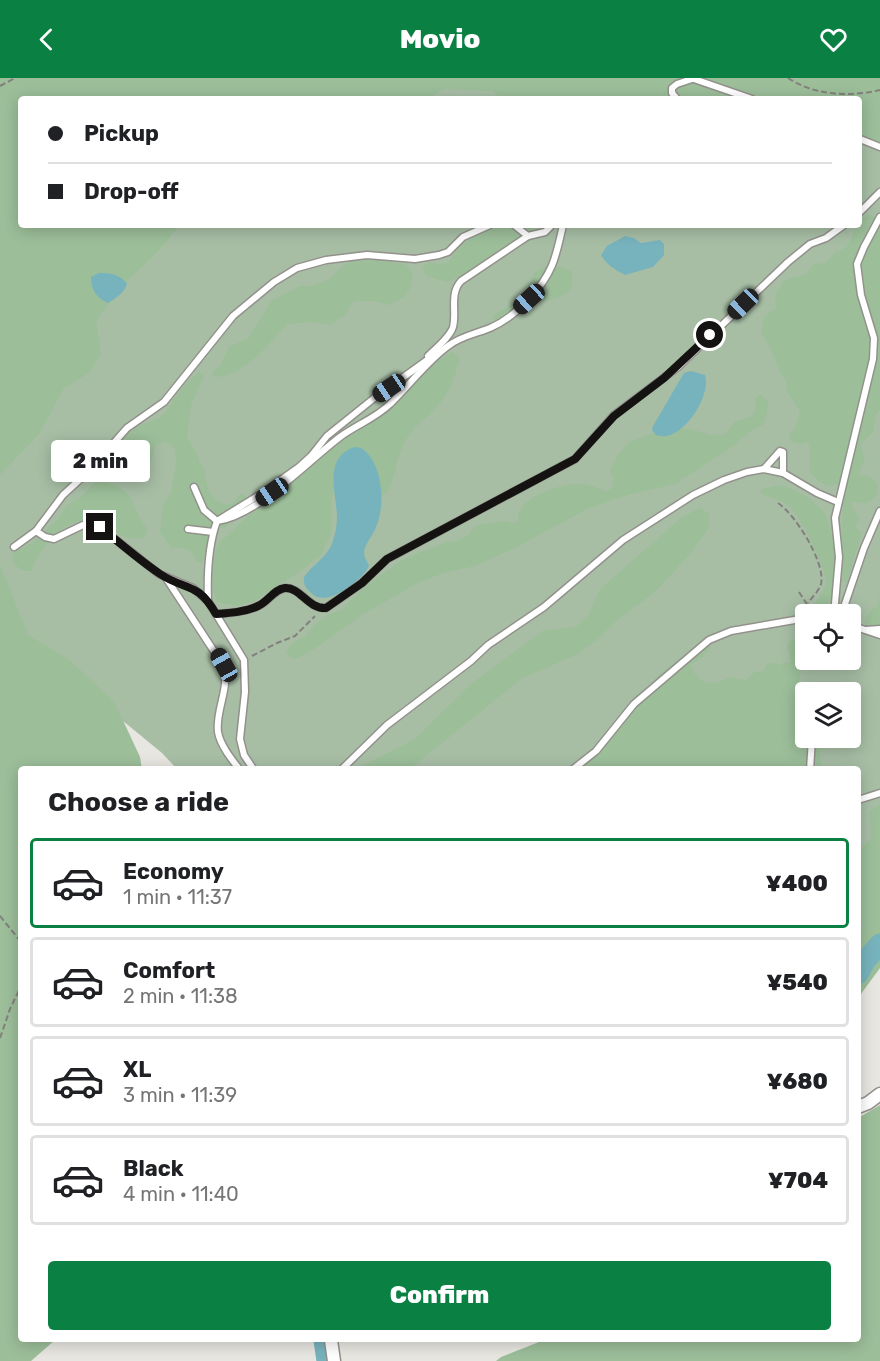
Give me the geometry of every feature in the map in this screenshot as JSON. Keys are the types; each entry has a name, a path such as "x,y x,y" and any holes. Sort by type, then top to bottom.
{"street":[{"path":"861,1106 880,1094"},
{"path":"331,1342 333,1361"}],"lane":[{"path":"674,96 672,88 691,78 743,96"},
{"path":"862,141 880,147"},
{"path":"862,210 880,192"},
{"path":"835,604 839,557 835,518 873,359 874,338 861,295 857,264 880,217"},
{"path":"14,548 36,531 63,495 94,466 127,428 164,402 233,316 274,282 297,268 326,260 367,255 415,259 439,255 448,252 463,237 483,228"},
{"path":"518,228 528,236"},
{"path":"425,360 453,326 456,286 528,236 545,232 549,228"},
{"path":"208,601 208,569 213,532 217,521 299,467 327,436 425,360 459,339 503,321 529,299 552,270 562,228"},
{"path":"216,614 251,609 261,605 276,591 287,588 294,590 304,599 321,608 326,608 362,583 387,559 575,459 614,416 664,378 788,262 810,244 826,238 840,228"},
{"path":"217,521 238,514 255,504 300,472 339,438 387,407 446,347"},
{"path":"765,469 780,451 784,455 783,473"},
{"path":"344,766 387,725 471,661 488,645 544,608 623,540 693,495 724,480 765,469 783,473 817,493 838,502"},
{"path":"194,487 204,510 217,521"},
{"path":"845,604 880,511"},
{"path":"36,531 45,537 54,539 82,525 100,527 166,578 193,588 208,601 244,660 245,692 240,739 244,755 251,766"},
{"path":"188,529 213,532"},
{"path":"166,578 224,665 226,676 219,734 237,766"},
{"path":"577,766 596,751 634,704 709,640 731,631 795,620"},
{"path":"863,630 880,629"},
{"path":"863,630 880,635"},
{"path":"810,766 811,748"},
{"path":"861,799 880,793"}],"path":[{"path":"0,86 15,78"},
{"path":"789,78 815,90 841,95 863,94 880,90"},
{"path":"778,503 795,521 819,566 821,582 819,590 808,603 799,592"},
{"path":"244,660 300,632 321,608"},
{"path":"0,916 18,938"},
{"path":"0,1038 18,992"}],"green space":[{"path":"0,78 880,78 880,146 862,142 862,96 497,96 492,91 444,89 432,96 18,96 18,228 177,228 165,244 120,288 96,321 101,354 89,373 64,388 39,434 0,475"},
{"path":"432,78 528,96 411,96"},
{"path":"862,112 880,115 880,874 861,895 861,766 174,766 162,753 73,680 0,651 0,420 68,279 168,228 862,228"},
{"path":"869,214 876,218 880,217 880,409 876,414 873,432 860,444 865,459 858,475 869,476 877,483 877,495 868,503 850,502 859,518 855,527 862,533 847,582 843,581 844,489 839,484 831,486 814,477 809,468 808,442 800,444 792,442 789,435 795,428 800,411 787,392 786,380 780,373 772,351 761,332 764,317 776,308 775,296 782,282 805,275 814,264 826,263 836,251 849,243 856,228 862,228 862,219"},
{"path":"493,228 544,228 511,243 494,257 447,282 426,276 422,268 428,262 439,264 449,262 464,243"},
{"path":"377,260 407,265 413,275 409,291 399,300 388,305 374,301 354,301 345,315 330,325 310,322 287,324 245,366 224,376 213,377 213,371 220,366 229,347 248,338 272,300 300,286 311,286 330,279 341,267 351,261"},
{"path":"546,266 562,267 572,272 572,281 567,293 555,299 532,301 526,311 511,316 501,323 494,321 493,315 523,296 534,275"},
{"path":"452,352 460,359 450,387 441,402 406,440 387,493 379,496 336,478 331,506 331,534 321,555 253,602 236,606 217,602 213,589 212,565 218,544 258,507 303,474 340,442 380,416 411,377"},
{"path":"199,372 204,376 191,405 187,438 204,468 208,489 216,501 227,505 234,503 238,496 243,494 249,498 240,515 224,528 213,525 207,528 209,537 202,563 197,562 187,549 171,548 160,532 163,505 171,492 176,462 175,450 170,444 162,442 155,446 148,467 133,482 123,477 114,464 118,447 123,439 138,426 163,415 182,388"},
{"path":"760,394 768,401 764,424 675,484 627,495 589,508 517,547 475,566 443,573 418,583 365,613 296,659 290,658 286,651 292,643 306,636 314,625 326,616 343,609 365,586 404,559 441,544 457,541 468,535 477,525 505,521 514,523 518,520 524,505 551,489 579,484 607,491 612,488 614,482 610,471 617,456 629,442 667,428 690,429 711,435 725,434 736,421 752,416 756,408 755,398"},
{"path":"97,480 111,484 127,493 148,530 144,538 125,537 96,522 75,522 56,534 41,552 31,571 23,571 15,565 11,554 32,543 58,519 66,506 81,497"},
{"path":"780,485 797,491 812,500 825,515 832,538 835,566 833,590 828,604 814,604 826,582 822,565 812,542 789,506 760,492 762,489"},
{"path":"700,508 710,514 709,528 689,555 654,593 616,621 598,639 578,654 521,679 413,766 362,766 415,739 472,683 544,630 576,627 588,615 600,589 682,517"},
{"path":"0,565 28,635 70,660 115,703 140,757 142,766 18,766 18,1342 53,1342 31,1361 0,1361"},
{"path":"880,595 880,625 867,626 864,623 870,611 878,605"},
{"path":"791,640 795,641 795,670 801,670 800,682 795,682 795,748 819,748 822,766 579,766 585,754 606,743 621,714 636,695 649,694 656,677 700,643 709,643 710,648 703,657 691,665 697,676 706,682 717,683 728,677 745,680 755,672 764,671 767,663 791,662 787,646"},
{"path":"880,804 880,968 861,994 861,848 871,838 870,811"},
{"path":"880,1105 880,1361 496,1361 539,1342 861,1342 861,1116"}],"water":[{"path":"625,236 641,243 660,240 664,244 664,255 653,267 625,275 606,262 601,255 607,246"},
{"path":"99,273 114,275 127,284 117,297 108,303 97,296 92,285 91,277"},
{"path":"691,371 705,375 705,392 702,401 684,426 670,435 656,435 652,430 653,426 684,373"},
{"path":"355,447 361,448 374,463 380,484 379,518 364,550 369,566 359,579 343,591 326,598 318,597 306,588 304,577 324,556 333,541 337,518 335,468 338,459"}],"waterway":[{"path":"861,968 880,944"},
{"path":"324,1342 327,1361"}],"route":[{"path":"100,527 159,574 199,592 216,614 251,609 261,605 276,591 287,588 294,590 315,606 326,608 362,583 387,559 575,459 614,416 678,367 710,335"}]}
